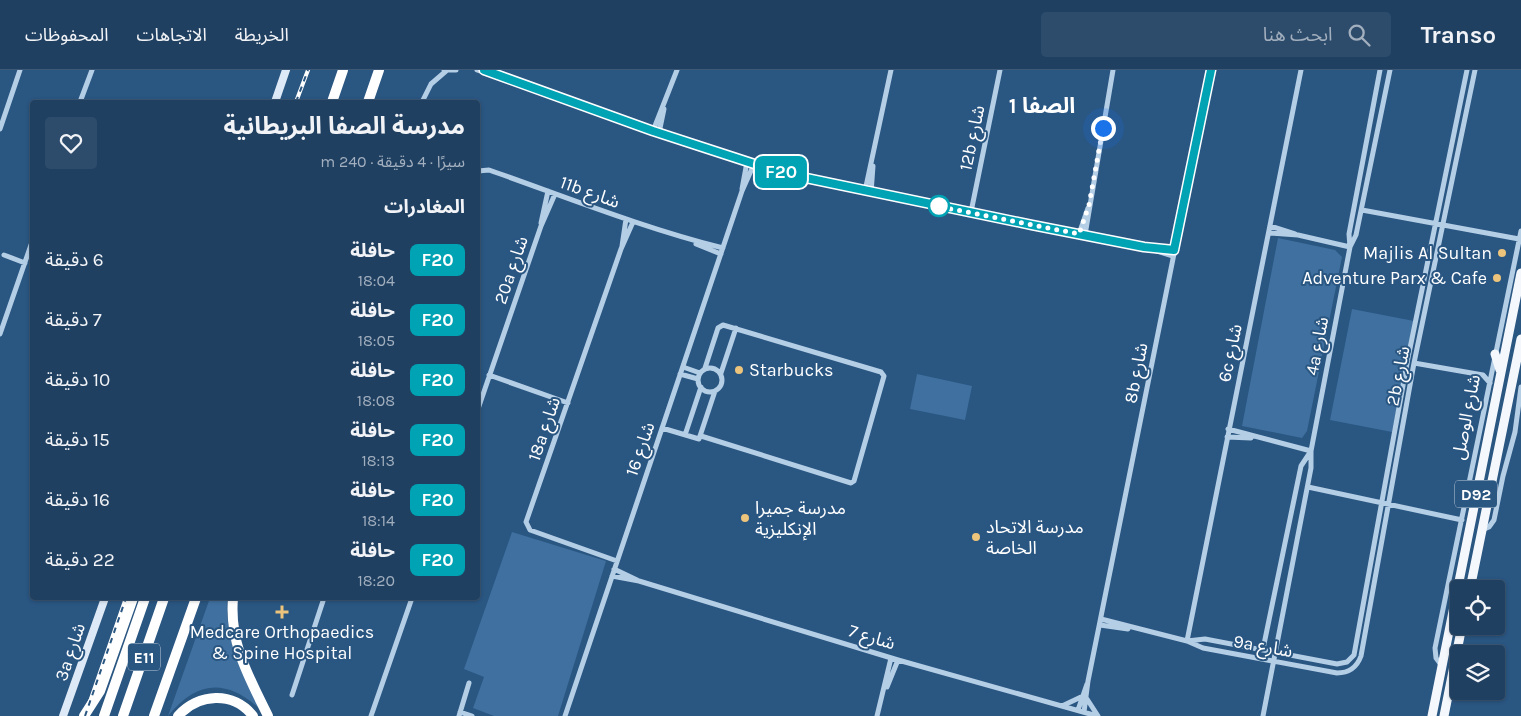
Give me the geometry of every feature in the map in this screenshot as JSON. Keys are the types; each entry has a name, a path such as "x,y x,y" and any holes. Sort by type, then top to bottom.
{"highway":[{"path":"333,100 343,70"},
{"path":"369,100 379,70"},
{"path":"84,716 100,691 132,600"},
{"path":"104,716 144,600"},
{"name":"E11","path":"124,716 163,600"},
{"name":"E11","path":"154,716 195,600"},
{"path":"233,600 233,626 238,650 246,674 268,716"},
{"path":"178,716 193,703 220,697 237,702 253,716"}],"main road":[{"name":"شارع الوصل","path":"1432,716 1501,370 1517,313 1521,273"},
{"name":"D92","path":"1472,580 1521,339"},
{"path":"1495,354 1501,370"},
{"path":"1444,716 1460,635"}],"street":[{"path":"0,129 20,70"},
{"path":"81,100 92,70"},
{"path":"276,100 286,70"},
{"path":"423,100 431,84 445,71 456,70"},
{"path":"477,70 485,71 656,132 782,173 1144,247 1173,256"},
{"path":"656,132 677,70"},
{"path":"865,191 892,70"},
{"name":"12b شارع","path":"971,212 1000,70"},
{"path":"1085,235 1113,70"},
{"name":"8b شارع","path":"1084,712 1084,698 1210,70"},
{"name":"6c شارع","path":"1187,641 1301,70"},
{"name":"4a شارع","path":"1263,716 1280,619 1308,488 1312,464 1310,451 1350,247 1348,234 1380,70"},
{"name":"4a شارع","path":"1350,247 1356,238 1390,70"},
{"name":"2b شارع","path":"1337,664 1347,662 1355,652 1408,358 1467,70"},
{"name":"2b شارع","path":"1337,673 1352,669 1361,656 1414,363 1475,70"},
{"path":"1367,138 1376,140"},
{"path":"1365,146 1374,148"},
{"name":"شارع 16","path":"742,192 747,162"},
{"path":"871,192 872,162"},
{"name":"شارع 16","path":"565,716 722,248 754,164"},
{"name":"11b شارع","path":"480,171 489,170 626,220 694,242 722,248"},
{"name":"20a شارع","path":"541,226 548,191"},
{"name":"20a شارع","path":"480,403 541,226 555,194"},
{"path":"1079,234 1089,205"},
{"path":"1362,210 1519,239"},
{"name":"18a شارع","path":"621,250 626,220"},
{"name":"18a شارع","path":"617,561 530,530 527,525 621,250 633,222"},
{"path":"1270,230 1350,247"},
{"name":"شارع الوصل","path":"1442,666 1435,654 1521,231"},
{"name":"11b شارع","path":"694,242 720,254"},
{"path":"1144,247 1174,250"},
{"path":"0,334 30,248"},
{"path":"4,255 25,263"},
{"path":"685,435 700,387 698,379 700,373 705,368 719,326 725,325 736,328 883,373 854,481 850,483 701,436"},
{"path":"662,428 698,439 701,436 715,391 722,383 721,373 736,328"},
{"path":"1414,363 1483,375 1490,383"},
{"path":"683,367 700,373"},
{"path":"705,368 716,368 721,373"},
{"path":"680,374 698,379"},
{"path":"489,375 568,402"},
{"path":"700,387 709,392 715,391"},
{"path":"1482,530 1490,526 1494,520 1502,479 1515,432 1521,387"},
{"path":"1228,429 1310,451"},
{"path":"1227,436 1257,438"},
{"name":"4a شارع","path":"1263,649 1301,466 1310,451"},
{"path":"1308,488 1462,520"},
{"name":"شارع 7","path":"614,569 639,581"},
{"name":"شارع 7","path":"612,576 639,581 898,660 1098,716"},
{"name":"3a شارع","path":"63,716 104,600"},
{"path":"292,695 323,600"},
{"path":"371,716 411,600"},
{"path":"1270,616 1280,619"},
{"name":"9a شارع","path":"1100,622 1187,641 1203,648 1337,673"},
{"name":"9a شارع","path":"1187,641 1201,638 1337,664"},
{"path":"877,716 892,658"},
{"path":"883,694 898,660"},
{"path":"469,683 459,714 472,716"},
{"path":"1062,706 1084,698 1098,716"},
{"name":"8b شارع","path":"1078,710 1084,698"}],"shaded area":[{"path":"1278,238 1335,250 1342,257 1307,431 1302,438 1242,426"},
{"path":"1352,309 1414,321 1392,432 1330,420"},
{"path":"917,374 972,386 965,420 910,409"},
{"path":"512,532 606,561 558,716 494,716 473,708 484,677 464,669"},
{"path":"209,600 227,600 229,628 236,657 262,711 237,693 214,688 202,690 191,695 168,716"}],"railway":[{"path":"297,100 308,70"},
{"path":"85,716 125,600"}],"bus line":[{"name":"F20","path":"484,70 653,131 782,173 1032,225 1144,247 1174,250 1211,70"}],"place":[{"name":"Majlis Al Sultan","path":"1502,253"},
{"name":"Adventure Parx & Cafe","path":"1497,278"},
{"name":"Starbucks","path":"739,370"},
{"name":"مدرسة جميرا الإنكليزية","path":"745,518"},
{"name":"مدرسة الاتحاد الخاصة","path":"976,537"},
{"name":"Medcare Orthopaedics & Spine Hospital","path":"282,612"}],"district":[{"name":"الصفا 1","path":"1042,105"}],"route":[{"path":"939,206 936,206 1079,234 1089,205 1103,128"}]}
